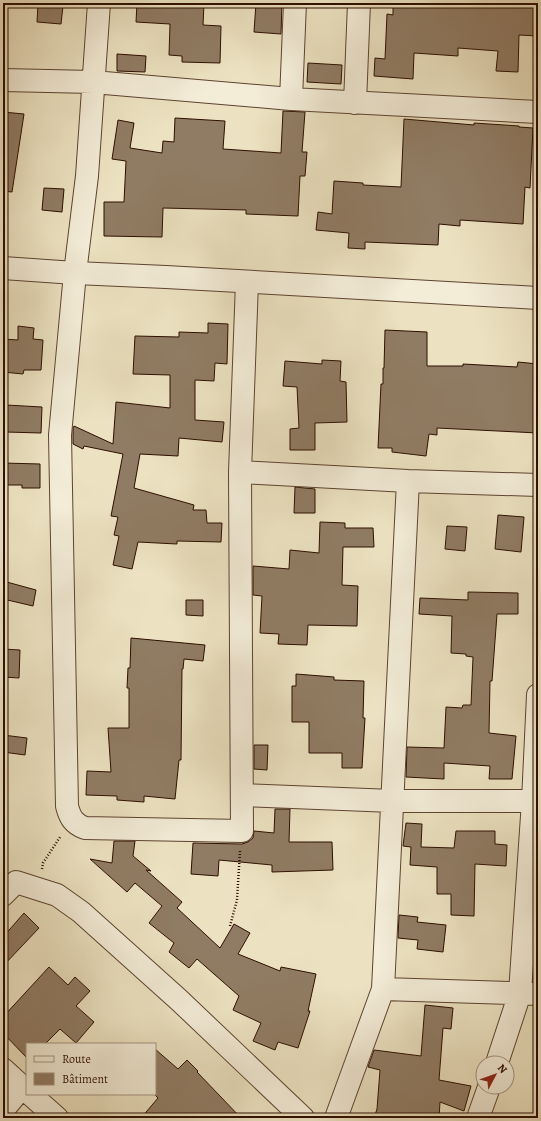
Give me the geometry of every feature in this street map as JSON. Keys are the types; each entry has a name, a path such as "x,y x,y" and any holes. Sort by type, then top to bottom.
{"street":[{"path":"99,3 87,176 75,273 60,435 67,806 71,820 85,828 242,831 240,472 247,282"},
{"path":"292,99 295,3"},
{"path":"355,103 359,3"},
{"path":"3,80 93,82 292,99 538,112"},
{"path":"3,268 538,298"},
{"path":"240,472 408,481 538,485"},
{"path":"336,1118 383,989 408,481"},
{"path":"501,1055 529,994 538,695"},
{"path":"242,795 393,801 536,801"},
{"path":"3,896 16,882 57,895 80,912 179,1000 303,1118"},
{"path":"383,989 529,994"},
{"path":"3,1069 26,1091 3,1110"},
{"path":"31,1095 57,1118"},
{"path":"478,1118 486,1095"}],"path":[{"path":"42,870 43,863 71,820"},
{"path":"230,926 237,900 242,831"}],"building":[{"path":"137,3 204,4 203,25 221,26 220,63 182,62 182,56 169,55 170,24 136,22"},
{"path":"256,3 282,3 281,34 254,32"},
{"path":"393,3 535,3 534,19 538,20 538,36 519,35 518,72 496,71 498,51 458,48 458,56 414,53 413,79 374,76 375,58 385,59 387,14 393,15"},
{"path":"38,4 63,6 61,24 37,22"},
{"path":"117,54 146,56 145,72 117,71"},
{"path":"308,63 342,65 341,84 307,82"},
{"path":"283,111 305,112 302,152 307,152 305,176 300,176 298,216 246,214 246,210 163,208 162,237 104,236 104,202 124,202 126,161 112,159 118,120 134,123 130,148 162,153 163,141 174,142 175,118 225,121 223,149 281,153"},
{"path":"3,112 24,114 12,192 3,191"},
{"path":"404,119 533,128 530,188 525,187 523,224 460,220 460,226 439,224 438,245 365,242 365,249 348,248 349,233 316,230 318,212 332,214 334,181 363,183 363,185 401,187"},
{"path":"44,188 64,189 62,212 42,210"},
{"path":"208,323 228,324 227,364 215,363 214,381 195,380 195,420 224,422 222,442 179,438 178,456 140,454 134,488 194,505 193,510 206,510 207,523 222,523 221,542 177,541 177,544 138,542 132,569 113,565 119,536 114,535 118,517 111,516 123,454 84,446 83,449 73,444 73,428 74,426 113,444 116,402 170,408 170,375 133,374 135,336 179,337 179,332 208,333"},
{"path":"18,326 34,328 33,339 43,340 41,370 24,370 23,374 3,372 3,339 18,340"},
{"path":"385,330 427,332 427,366 463,366 463,364 517,367 518,362 538,364 538,433 437,428 437,435 429,434 426,456 392,452 392,448 378,448 381,384 383,384 384,368"},
{"path":"322,360 341,361 340,381 346,382 347,422 315,423 315,450 290,450 290,429 299,428 297,387 283,386 285,361 322,364"},
{"path":"6,405 42,407 41,433 6,432"},
{"path":"3,463 40,464 40,488 22,488 22,485 3,485"},
{"path":"295,487 315,489 315,513 294,513"},
{"path":"498,515 524,517 521,552 495,549"},
{"path":"320,522 345,523 345,528 373,528 374,547 343,547 342,585 358,586 357,626 308,625 307,645 278,644 279,634 260,633 262,596 253,595 253,566 289,569 290,550 319,553"},
{"path":"447,526 467,527 465,551 445,549"},
{"path":"3,581 36,590 33,606 3,599"},
{"path":"468,592 518,593 518,614 497,614 492,681 490,681 489,733 516,736 512,779 489,779 490,766 444,763 444,779 406,777 407,747 444,748 446,707 462,708 463,705 471,705 473,657 466,656 466,654 451,653 452,616 419,614 420,598 468,600"},
{"path":"186,600 203,600 203,616 186,615"},
{"path":"131,638 205,645 203,661 184,659 182,669 181,760 179,760 175,799 144,796 144,802 117,800 117,796 86,795 87,771 111,772 108,728 129,728 129,688 127,688 128,668 130,668"},
{"path":"3,649 20,650 19,678 3,677"},
{"path":"296,674 334,677 334,680 364,681 363,718 365,718 362,768 342,768 342,753 309,753 309,722 292,722 292,686 296,686"},
{"path":"3,735 27,738 25,755 3,752"},
{"path":"254,745 268,745 267,770 254,769"},
{"path":"275,809 290,809 289,842 332,842 333,870 272,872 272,865 219,860 218,876 191,874 193,843 242,844 253,838 254,831 274,833"},
{"path":"406,823 422,824 421,847 454,848 456,831 495,831 495,844 507,845 506,866 475,864 474,916 451,915 451,894 437,894 437,867 410,865 411,847 403,846"},
{"path":"114,841 135,841 133,856 151,871 146,870 182,902 177,908 220,948 234,924 250,933 238,954 280,971 281,967 316,974 308,1011 310,1011 298,1048 278,1042 275,1050 253,1041 261,1023 233,1010 239,996 197,959 189,968 169,952 174,943 149,923 162,906 135,883 127,892 90,859 112,863"},
{"path":"24,913 39,928 3,966 3,937"},
{"path":"399,915 418,917 417,922 446,925 443,952 417,949 418,940 398,938"},
{"path":"49,967 68,985 75,977 90,991 76,1006 94,1022 76,1043 60,1029 46,1043 26,1043 26,1057 3,1033 3,1017"},
{"path":"425,1005 453,1008 451,1029 443,1028 439,1080 471,1086 464,1111 440,1102 439,1118 374,1118 377,1109 380,1070 368,1067 374,1050 421,1056"},
{"path":"156,1050 178,1069 187,1060 241,1118 141,1118 158,1098 155,1095"}]}
